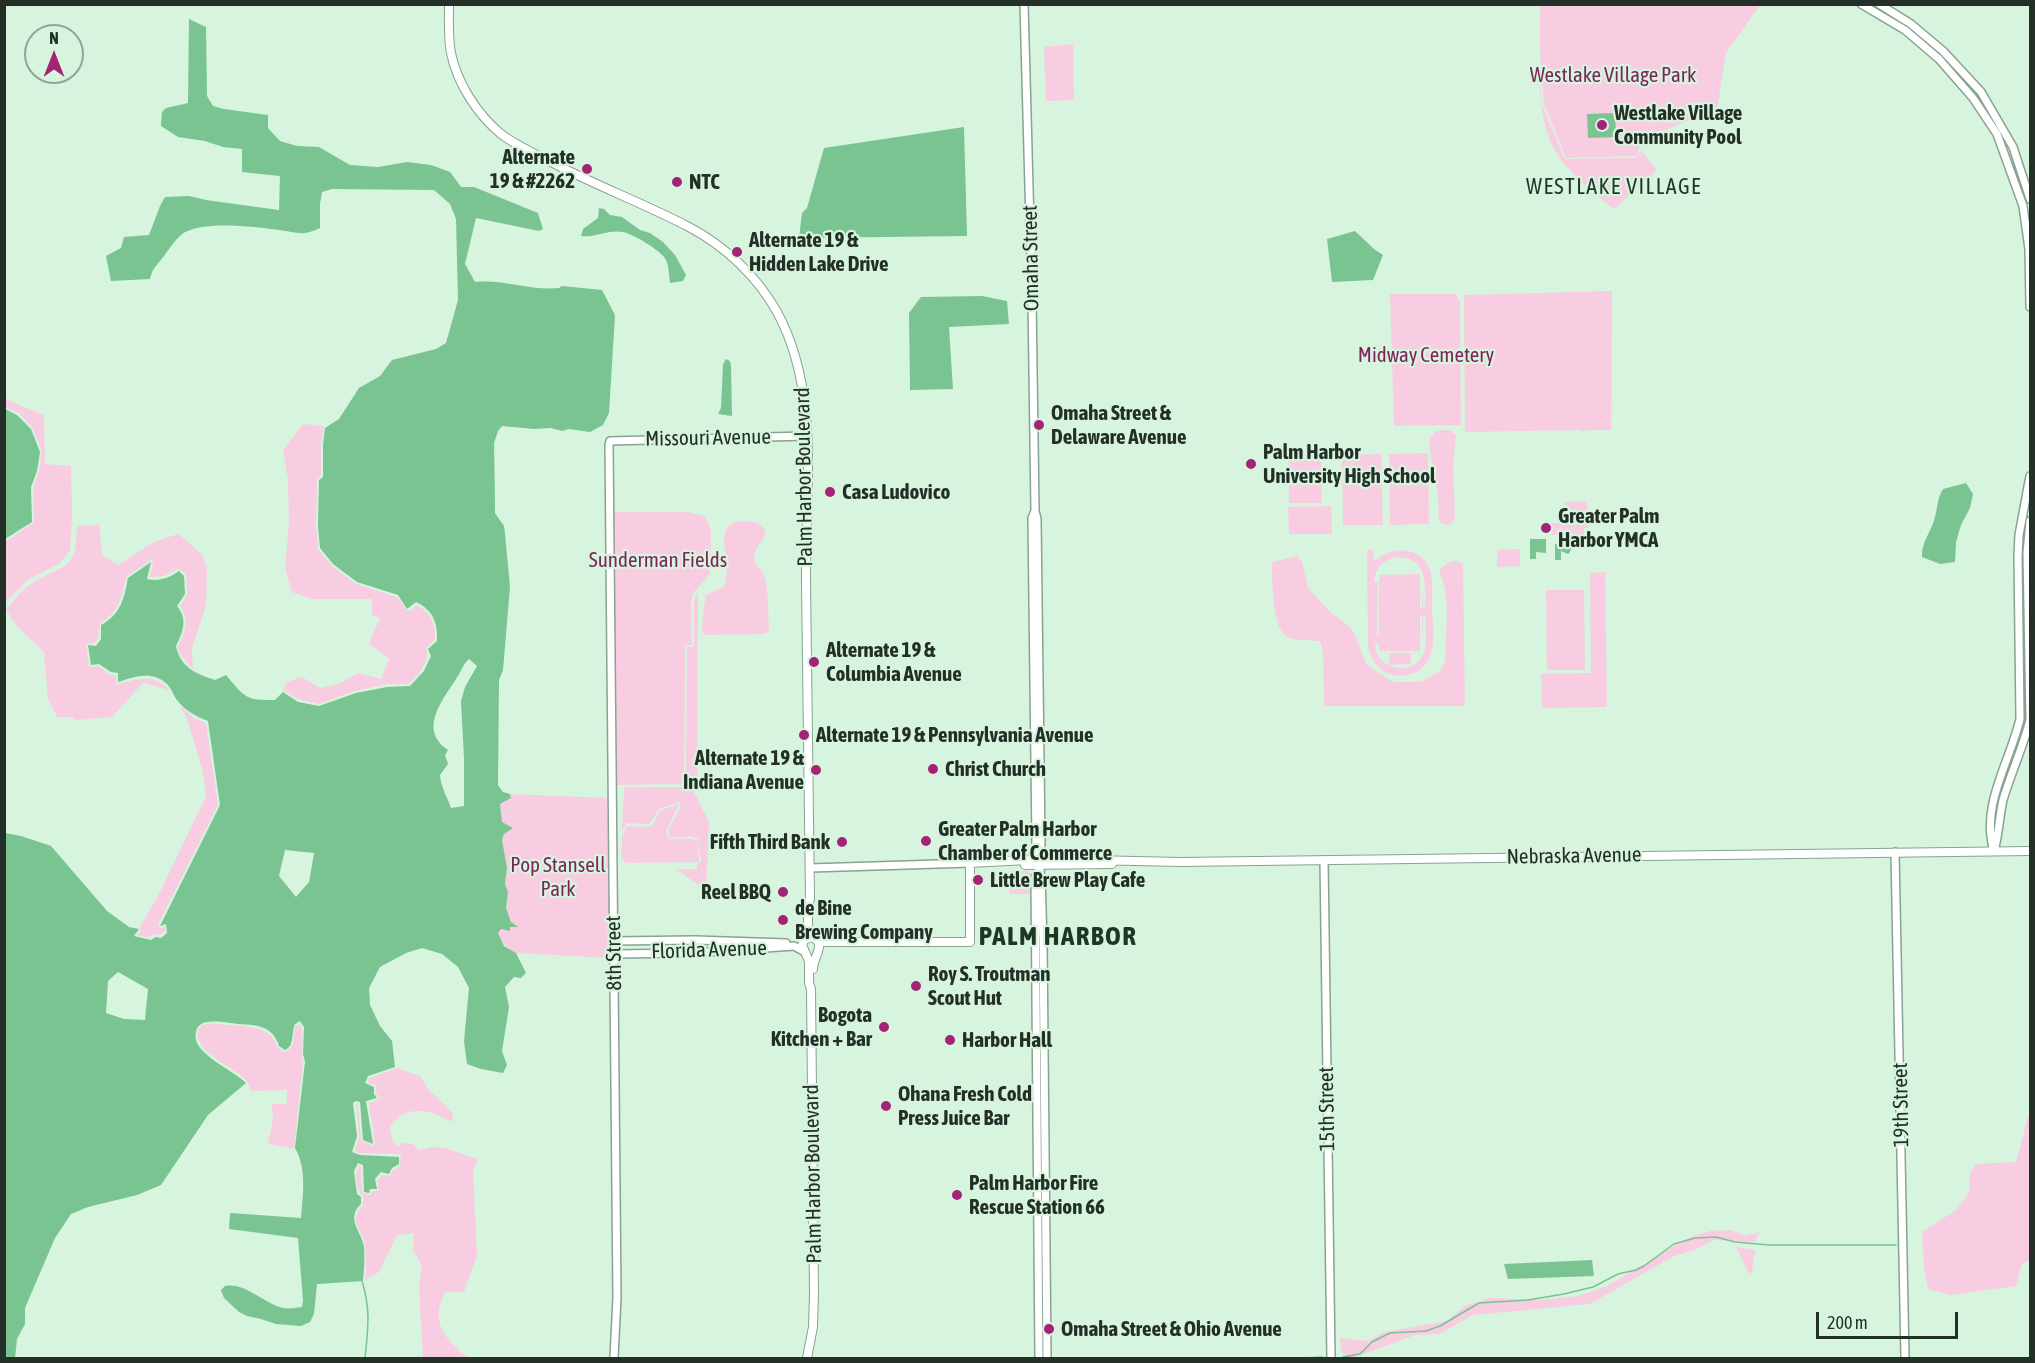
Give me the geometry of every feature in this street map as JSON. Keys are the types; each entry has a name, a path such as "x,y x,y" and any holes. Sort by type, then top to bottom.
{"main road":[{"name":"Palm Harbor Boulevard","path":"448,4 451,53 463,86 484,117 518,145 569,172 691,228 734,258 751,275 778,314 797,358 807,436 810,868"},
{"name":"Nebraska Avenue","path":"970,863 1111,859 1118,861 1324,860 2031,851"},
{"path":"804,941 811,937 824,942 970,942 970,863"},
{"path":"810,868 808,930 804,941 804,952 811,955 829,947 850,947 870,943"},
{"path":"810,899 813,906 813,931 820,944 818,952"},
{"name":"Palm Harbor Boulevard","path":"804,952 809,961 811,989 814,1294 813,1327 807,1359"},
{"name":"Palm Harbor Boulevard","path":"811,989 813,961 818,952"}],"street":[{"name":"Omaha Street","path":"1024,4 1037,519 1041,790 1041,844 1035,877 1039,1359"},
{"path":"1861,4 1905,30 1939,59 1973,98 1997,134 2016,180 2023,206 2029,249 2031,307"},
{"path":"1879,4 1911,24 1943,51 1981,92 2013,147 2031,200"},
{"name":"Missouri Avenue","path":"610,441 807,436"},
{"name":"8th Street","path":"610,441 608,452 610,660 614,795 613,954 616,1036 617,1297 614,1359"},
{"path":"1995,851 1989,835 1991,812 2020,719 2019,535 2031,476"},
{"path":"1995,851 1999,837 2000,814 2030,720 2027,553 2031,521"},
{"path":"2018,612 2028,612"},
{"path":"2019,679 2029,678"},
{"path":"2011,752 2019,756"},
{"path":"1991,812 2000,814"},
{"name":"19th Street","path":"1895,852 1905,1359"},
{"name":"15th Street","path":"1324,860 1331,1359"},
{"name":"Omaha Street","path":"1039,862 1043,942 1047,1359"},
{"name":"Nebraska Avenue","path":"810,868 970,863"},
{"name":"Florida Avenue","path":"613,940 784,943 804,941"},
{"name":"Florida Avenue","path":"613,954 694,953 794,946 804,952"}],"green space":[{"name":"Westlake Village Park","path":"1540,5 1760,5 1726,53 1717,109 1643,139 1636,156 1566,158 1544,104 1540,53"},
{"path":"1073,44 1074,100 1046,101 1044,47"},
{"path":"1540,79 1542,105 1565,159 1636,158 1641,150 1657,170 1614,209 1577,177 1559,157 1544,120 1541,99"},
{"path":"1612,291 1611,430 1465,432 1464,295"},
{"name":"Midway Cemetery","path":"1390,294 1456,294 1460,301 1461,425 1394,426"},
{"path":"5,399 44,415 45,464 71,466 72,515 70,551 59,564 29,579 5,603 5,542 34,522 33,488 39,471 42,451 32,427 19,413 5,407"},
{"path":"303,424 324,426 321,445 321,475 317,480 318,549 332,566 356,584 397,597 407,611 412,610 416,605 429,615 433,624 435,640 426,648 425,663 409,684 387,684 355,691 319,704 298,699 283,690 287,682 302,677 320,688 339,684 358,673 381,679 389,659 369,644 380,618 372,616 372,599 311,599 292,592 285,568 289,522 288,479 283,450"},
{"path":"1450,430 1456,435 1453,465 1455,518 1451,524 1446,525 1439,522 1438,498 1429,440 1435,432"},
{"path":"1321,451 1322,503 1289,503 1288,452"},
{"path":"1428,453 1429,524 1390,525 1389,454"},
{"path":"1381,454 1383,525 1343,525 1342,455"},
{"path":"1587,501 1588,528 1584,528 1584,535 1552,535 1552,523 1561,523 1565,502"},
{"path":"1331,506 1332,534 1289,534 1288,507"},
{"name":"Sunderman Fields","path":"611,512 688,512 705,516 711,530 710,574 694,592 691,601 692,645 685,645 684,784 615,785"},
{"path":"735,522 754,522 764,529 765,533 754,557 764,575 766,584 769,631 765,634 706,635 702,632 706,595 724,587 727,563 725,533"},
{"path":"99,524 102,555 118,565 154,542 178,534 202,554 207,569 206,605 192,648 193,669 179,653 178,646 186,621 180,606 187,594 186,574 178,569 164,576 150,577 153,562 151,560 127,576 116,608 100,623 95,643 86,644 89,666 99,666 110,675 116,675 117,684 138,679 151,679 163,684 169,690 143,683 112,717 75,720 72,717 57,717 48,699 44,652 17,626 6,610 29,585 62,568 72,559 77,525"},
{"path":"1520,549 1520,566 1497,567 1497,550"},
{"path":"1367,550 1373,550 1374,562 1387,553 1395,551 1418,555 1429,567 1432,582 1433,643 1428,660 1416,672 1400,676 1394,675 1376,665 1368,646","holes":["1398,557 1408,559 1420,568 1425,582 1425,608 1423,608 1423,578 1422,608 1420,608 1420,574 1379,575 1379,635 1377,635 1378,582 1374,582 1376,572 1388,560","1420,616 1422,616 1423,646 1423,616 1425,616 1426,641 1423,655 1411,666 1395,668 1387,665 1381,660 1375,644 1379,644 1379,651 1420,651"]},
{"path":"1297,556 1302,562 1308,588 1328,610 1351,628 1366,664 1393,682 1421,682 1440,671 1445,662 1447,607 1445,588 1439,570 1451,562 1457,561 1463,564 1465,706 1324,706 1323,651 1320,641 1289,638 1281,631 1275,613 1272,562"},
{"path":"1607,572 1605,574 1607,707 1542,708 1541,674 1591,673 1590,573"},
{"path":"1546,590 1584,590 1585,670 1547,670"},
{"path":"698,591 697,783 690,784 709,822 706,890 676,869 697,869 697,864 701,862 698,839 670,837 668,832 681,805 679,802 659,809 649,824 627,823 622,831 624,787 683,787 686,784 687,647 694,645 694,601"},
{"path":"1389,653 1411,653 1411,664 1389,665"},
{"path":"180,706 194,718 206,723 218,805 158,925 160,928 165,926 165,931 160,935 145,937 138,935 140,927 159,894 206,796 203,772 187,719"},
{"name":"Pop Stansell Park","path":"510,794 609,798 611,938 609,958 516,953 501,940 498,933 501,929 510,931 510,927 517,927 511,922 506,908 507,868 503,853 504,834 500,804 510,799"},
{"path":"679,804 666,832 668,838 698,841 699,862 626,863 621,858 622,836 627,826 650,827 659,811"},
{"path":"1010,871 1029,871 1031,894 1009,894 1008,874"},
{"path":"207,1024 262,1030 269,1034 278,1048 285,1052 293,1044 296,1025 301,1025 303,1062 294,1149 268,1144 273,1119 272,1104 287,1104 287,1090 252,1091 245,1079 207,1052 201,1045 198,1038 199,1028"},
{"path":"397,1068 420,1076 428,1089 453,1113 452,1122 420,1111 400,1116 390,1127 393,1143 398,1146 402,1143 413,1144 419,1150 432,1147 445,1148 478,1159 473,1171 477,1255 464,1292 445,1292 439,1311 443,1332 469,1358 423,1358 419,1287 422,1266 413,1250 414,1233 397,1235 379,1272 365,1280 365,1245 356,1221 358,1211 363,1205 363,1197 356,1182 357,1169 359,1165 361,1167 362,1193 370,1195 372,1191 378,1191 378,1180 382,1175 390,1176 393,1170 400,1166 401,1157 399,1154 359,1153 355,1150 359,1136 356,1104 358,1104 361,1141 374,1146 369,1103 379,1098 376,1085 368,1083 369,1078"},
{"path":"2030,1110 2030,1260 2022,1264 2016,1286 1950,1295 1928,1289 1922,1232 1956,1210 1969,1193 1969,1176 1976,1164 2016,1162"},
{"path":"1730,1230 1746,1236 1759,1232 1755,1242 1714,1240 1695,1250 1674,1256 1590,1304 1473,1315 1439,1334 1415,1335 1353,1358 1345,1358 1341,1350 1340,1338 1369,1341 1384,1332 1447,1321 1466,1305 1491,1298 1540,1300 1578,1296 1607,1286 1690,1237 1710,1231"},
{"path":"1736,1247 1755,1250 1752,1272 1749,1274"}],"shaded area":[{"path":"189,19 206,27 207,96 213,106 268,115 268,128 280,141 297,146 319,147 350,165 378,167 407,162 431,165 450,172 461,187 474,187 538,213 543,229 539,231 476,218 465,264 475,282 496,282 538,288 562,286 602,290 615,315 609,413 603,425 590,432 502,426 494,443 495,513 504,526 510,587 503,670 499,680 498,785 503,792 510,794 511,798 500,804 502,822 513,828 504,834 502,840 507,868 506,908 511,922 518,927 510,927 510,931 501,929 498,933 504,946 516,953 526,973 521,978 514,977 505,987 509,1007 502,1051 507,1065 503,1073 467,1064 464,1041 469,988 458,967 442,954 422,948 406,953 380,967 369,988 370,1005 380,1026 392,1041 395,1067 368,1076 365,1083 374,1087 374,1094 377,1098 366,1101 373,1144 363,1140 360,1102 353,1103 357,1136 352,1152 360,1155 399,1157 399,1164 392,1168 389,1174 381,1172 375,1179 377,1189 370,1189 369,1193 364,1192 363,1165 358,1163 354,1171 357,1194 361,1197 361,1204 356,1210 354,1220 364,1247 363,1281 317,1284 314,1314 310,1322 301,1326 276,1324 239,1312 224,1298 221,1290 225,1286 240,1287 283,1308 302,1307 298,1238 229,1229 230,1213 301,1218 303,1173 295,1148 305,1062 304,1027 300,1021 295,1024 292,1042 285,1050 279,1046 270,1032 258,1026 220,1022 202,1024 196,1033 198,1045 208,1056 246,1083 208,1115 161,1185 137,1195 88,1207 71,1214 55,1238 25,1308 25,1324 17,1339 15,1358 5,1358 5,833 51,846 107,911 129,927 139,929 134,936 151,940 156,937 161,938 167,933 166,924 160,926 220,805 208,721 183,707 169,686 155,677 143,676 118,682 118,673 111,672 99,664 91,665 88,645 96,646 101,639 101,625 117,611 125,593 128,578 151,562 147,579 164,579 179,571 184,576 185,594 177,606 183,621 176,646 181,659 190,669 208,678 215,680 226,675 246,696 251,698 275,700 283,692 298,702 319,706 356,693 387,687 410,686 424,671 431,656 428,649 437,641 437,628 433,618 422,605 416,602 407,609 398,595 357,582 333,564 320,548 319,480 323,477 325,428 339,419 359,388 380,376 392,360 436,349 446,343 458,300 456,219 450,204 434,190 332,189 322,192 320,228 314,231 300,233 257,227 202,227 182,234 174,242 154,269 150,279 111,281 106,256 121,248 124,237 149,235 165,197 189,196 279,210 280,176 242,172 242,149 178,137 161,126 162,112 166,108 188,103","holes":["469,659 477,666 465,687 461,701 464,806 451,808 440,775 448,764 445,755 448,750 439,742 434,725 439,706","285,850 314,853 309,882 296,897 279,876","118,972 148,989 145,1020 124,1019 106,1013 108,981"]},
{"name":"Westlake Village Community Pool","path":"1615,113 1616,137 1588,138 1587,114"},
{"path":"964,127 967,236 799,238 802,213 807,208 824,148"},
{"path":"599,208 604,209 610,215 622,217 663,242 675,255 686,275 683,281 670,283 668,265 663,256 633,236 617,231 581,236 583,229 598,218"},
{"path":"1355,231 1383,255 1373,280 1332,282 1327,239"},
{"path":"982,296 1007,301 1009,324 949,327 953,389 910,390 909,313 921,297"},
{"path":"726,359 730,361 731,366 732,416 718,414 721,408 723,364"},
{"path":"5,409 17,415 31,429 40,452 37,471 31,487 32,522 5,539"},
{"path":"1966,483 1973,494 1970,508 1961,525 1956,542 1955,562 1940,564 1922,557 1923,546 1934,522 1943,489"},
{"path":"1530,539 1546,539 1546,553 1536,552 1536,559 1530,559"},
{"path":"1568,542 1572,546 1570,552 1568,554 1561,551 1561,560 1555,560 1555,544"},
{"path":"1592,1260 1594,1276 1508,1279 1504,1264"}],"waterway":[{"path":"1343,1357 1360,1354 1372,1342 1390,1333 1426,1331 1440,1326 1479,1303 1528,1300 1593,1287 1618,1274 1644,1266 1674,1244 1695,1238 1716,1237 1735,1242 1769,1245 1896,1245"},
{"path":"362,1281 368,1310 365,1358"},
{"path":"1305,1358 1322,1357"}],"place":[{"name":"Westlake Village Community Pool","path":"1602,125"},
{"name":"Alternate 19 & #2262","path":"587,169"},
{"name":"NTC","path":"677,182"},
{"name":"Alternate 19 & Hidden Lake Drive","path":"737,252"},
{"name":"Omaha Street & Delaware Avenue","path":"1039,425"},
{"name":"Palm Harbor University High School","path":"1251,464"},
{"name":"Casa Ludovico","path":"830,492"},
{"name":"Greater Palm Harbor YMCA","path":"1546,528"},
{"name":"Alternate 19 & Columbia Avenue","path":"814,662"},
{"name":"Alternate 19 & Pennsylvania Avenue","path":"804,735"},
{"name":"Christ Church","path":"933,769"},
{"name":"Alternate 19 & Indiana Avenue","path":"816,770"},
{"name":"Greater Palm Harbor Chamber of Commerce","path":"926,841"},
{"name":"Fifth Third Bank","path":"842,842"},
{"name":"Little Brew Play Cafe","path":"978,880"},
{"name":"Reel BBQ","path":"783,892"},
{"name":"de Bine Brewing Company","path":"783,920"},
{"name":"Roy S. Troutman Scout Hut","path":"916,986"},
{"name":"Bogota Kitchen + Bar","path":"884,1027"},
{"name":"Harbor Hall","path":"950,1040"},
{"name":"Ohana Fresh Cold Press Juice Bar","path":"886,1106"},
{"name":"Palm Harbor Fire Rescue Station 66","path":"957,1195"},
{"name":"Omaha Street & Ohio Avenue","path":"1049,1329"}],"district":[{"name":"WESTLAKE VILLAGE","path":"1614,187"},
{"name":"PALM HARBOR","path":"1058,936"}]}
